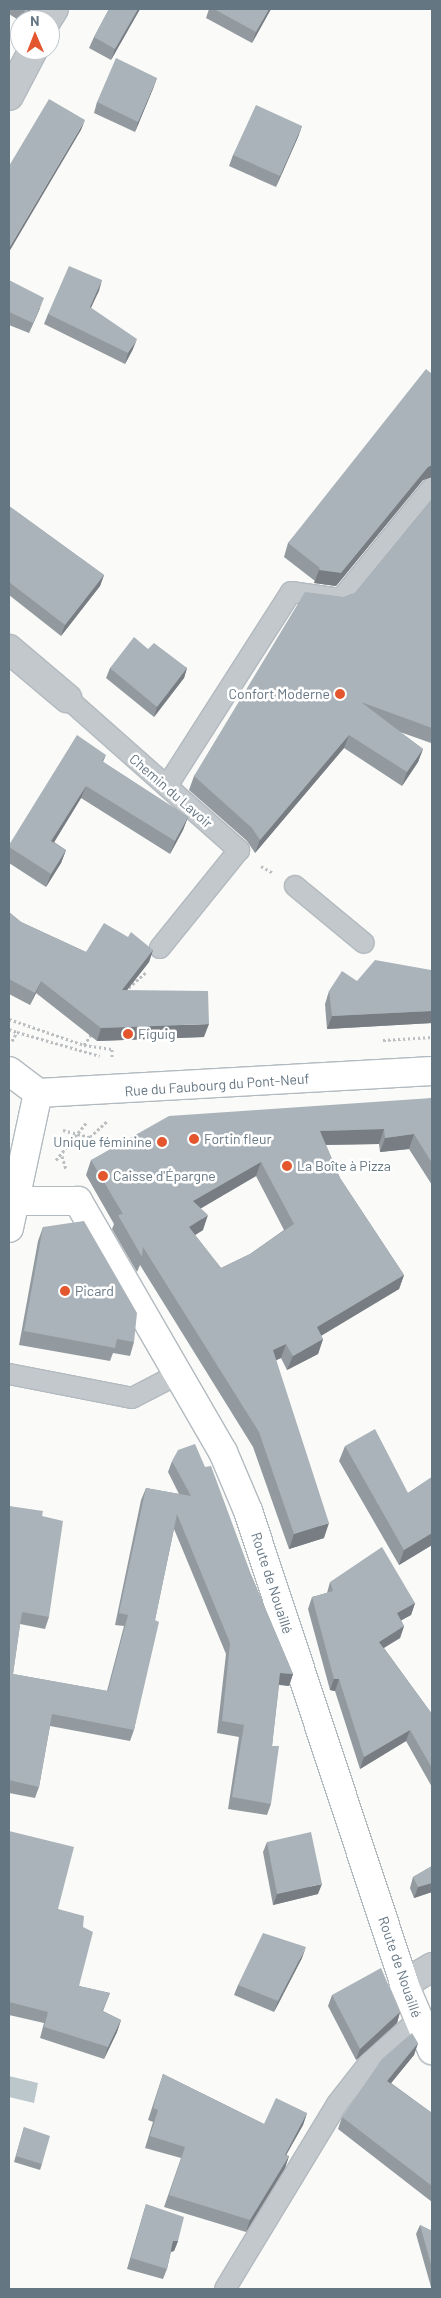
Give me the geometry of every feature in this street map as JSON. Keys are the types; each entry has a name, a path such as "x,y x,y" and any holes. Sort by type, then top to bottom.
{"street":[{"path":"9,96 28,60"},
{"name":"Chemin du Lavoir","path":"9,649 67,698"},
{"path":"9,1071 38,1093 9,1228"},
{"name":"Rue du Faubourg du Pont-Neuf","path":"38,1093 432,1071"},
{"name":"Route de Nouaillé","path":"14,1201 78,1201 180,1373 223,1452 248,1511 404,1984 432,2050"},
{"path":"404,1984 432,1968"}],"lane":[{"path":"167,786 291,592 342,599 432,488"},
{"name":"Chemin du Lavoir","path":"67,698 239,850 160,948"},
{"path":"295,886 364,943"},
{"path":"9,1374 132,1398 180,1373"},
{"path":"225,2289 337,2104 369,2063 418,2020"}],"path":[{"path":"121,997 140,979"},
{"path":"9,1019 84,1045 112,1049"},
{"path":"9,1029 89,1055"},
{"path":"84,1045 94,1031"},
{"path":"9,1045 17,1032"}],"shaded area":[{"path":"9,2076 38,2083 34,2103 9,2097"}],"building":[{"path":"109,9 138,9 115,49 94,37"},
{"path":"214,9 269,9 256,32"},
{"path":"116,58 157,78 138,122 97,102"},
{"path":"49,99 85,120 9,248 9,166"},
{"path":"256,105 302,126 280,176 233,155"},
{"path":"69,266 102,280 90,307 137,339 128,353 48,314"},
{"path":"9,280 44,298 33,323 9,312"},
{"path":"426,369 432,374 432,465 428,467 341,573 319,570 320,568 288,543"},
{"name":"Confort Moderne","path":"432,499 432,728 361,702 423,749 407,772 349,735 260,840 252,828 194,776 305,592 344,597 355,593"},
{"path":"9,506 104,575 65,625 9,582"},
{"path":"134,637 148,649 154,643 187,668 157,707 110,668"},
{"path":"77,735 106,755 102,761 188,817 175,841 86,786 51,841 66,850 51,874 9,847"},
{"path":"9,912 21,922 86,952 104,923 128,937 131,932 153,950 122,990 208,991 209,1024 101,1028 41,981 35,993 9,979"},
{"path":"375,960 431,970 432,967 432,1011 332,1016 329,991 342,971 357,981"},
{"path":"432,1098 432,1163 414,1134 385,1138 384,1129 320,1131 340,1178 404,1275 317,1327 323,1339 293,1356 286,1344 273,1350 329,1523 294,1534 259,1432 143,1247 142,1257 118,1215 123,1214 91,1160 169,1116","holes":["261,1162 294,1224 250,1254 221,1268 189,1227 208,1215 193,1201"]},
{"name":"Picard","path":"84,1221 137,1313 134,1342 117,1339 115,1348 24,1331 43,1227"},
{"path":"375,1429 408,1493 432,1477 432,1533 404,1550 345,1446"},
{"path":"195,1444 205,1467 211,1466 252,1577 293,1674 280,1673 272,1746 279,1746 271,1804 232,1797 244,1725 222,1721 230,1643 177,1514 155,1620 159,1622 134,1730 52,1714 39,1787 9,1780 9,1506 43,1511 42,1516 63,1521 49,1617 22,1612 13,1674 108,1691 128,1615 119,1613 146,1488 191,1496 172,1461 178,1450"},
{"path":"382,1547 415,1603 397,1613 404,1626 379,1642 432,1714 432,1768 410,1730 364,1757 339,1679 334,1679 312,1597 333,1591 330,1582"},
{"path":"9,1831 74,1847 58,1909 84,1916 83,1927 93,1932 79,1986 110,1993 102,2011 121,2020 108,2047 44,2027 48,2012 9,2002"},
{"path":"311,1832 322,1884 277,1894 267,1842"},
{"path":"432,1866 432,1883 418,1887 413,1877"},
{"path":"263,1933 306,1947 278,2001 238,1985"},
{"path":"381,1968 400,2012 360,2049 332,1995"},
{"path":"412,2033 418,2043 387,2081 432,2113 432,2186 342,2117 382,2059"},
{"path":"163,2074 264,2124 276,2098 307,2113 285,2155 289,2156 250,2220 169,2195 185,2147 150,2136 158,2110 153,2108"},
{"path":"24,2127 50,2136 42,2164 16,2156"},
{"path":"146,2204 184,2217 178,2241 173,2241 167,2269 131,2258"},
{"path":"420,2225 432,2231 432,2268"}],"place":[{"name":"Confort Moderne","path":"340,694"},
{"name":"Figuig","path":"128,1034"},
{"name":"Fortin fleur","path":"194,1139"},
{"name":"Unique féminine","path":"162,1142"},
{"name":"La Boîte à Pizza","path":"287,1166"},
{"name":"Caisse d'Épargne","path":"103,1176"},
{"name":"Picard","path":"65,1291"}]}
